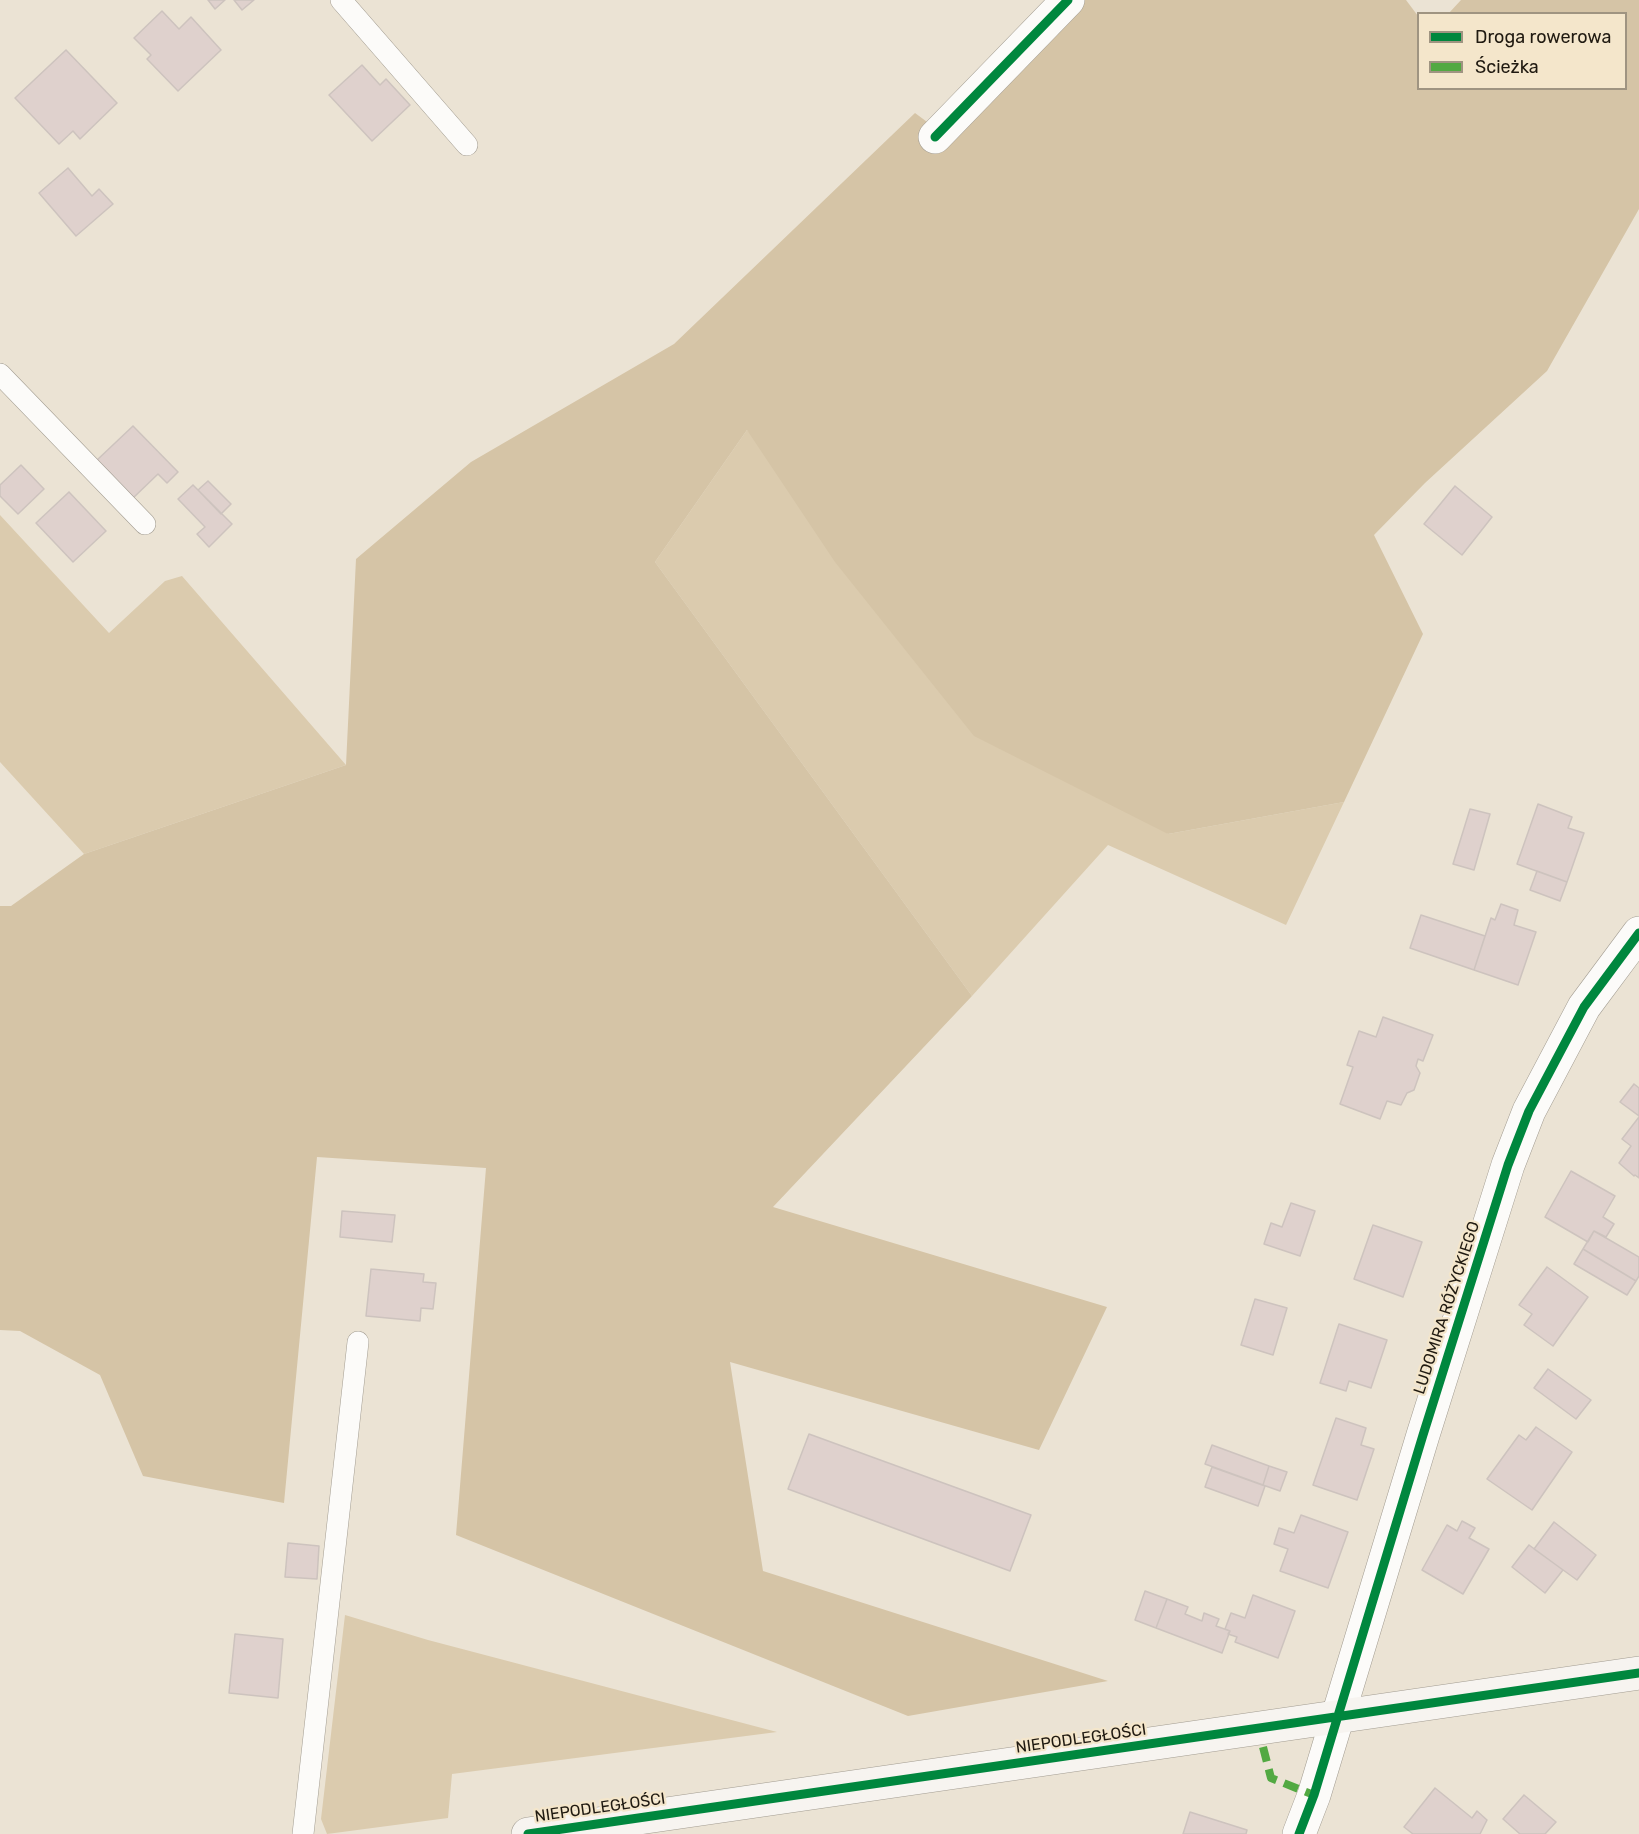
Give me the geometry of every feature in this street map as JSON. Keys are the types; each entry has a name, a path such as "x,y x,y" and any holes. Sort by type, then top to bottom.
{"street":[{"path":"935,137 1068,0"},
{"name":"LUDOMIRA RÓŻYCKIEGO","path":"1299,1834 1314,1795 1336,1717 1508,1165 1528,1111 1584,1007 1639,933"},
{"name":"NIEPODLEGŁOŚCI","path":"528,1834 1639,1674"}],"lane":[{"path":"341,0 467,145"},
{"path":"0,374 145,524"},
{"path":"303,1834 358,1342"}],"shaded area":[{"path":"1082,0 1406,0 1417,15 1417,90 1627,90 1627,12 1450,12 1461,0 1639,0 1639,209 1547,371 1425,483 1374,535 1423,634 1344,802 1168,834 974,736 835,562 747,430 655,562 972,996 773,1207 1107,1307 1039,1450 730,1362 763,1571 1108,1681 908,1716 456,1535 486,1168 317,1157 284,1503 143,1476 100,1375 20,1331 0,1330 0,906 11,906 84,854 346,765 356,559 471,462 674,344 915,113 950,139"},
{"path":"747,430 1168,834 1344,802 1286,925 1108,845 972,996 655,562"},
{"path":"0,515 109,633 165,581 182,576 346,765 84,854 0,762"},
{"path":"345,1615 428,1640 777,1732 452,1774 448,1818 327,1834 321,1819"}],"building":[{"path":"208,0 225,0 215,9"},
{"path":"234,0 254,0 242,10"},
{"path":"162,11 179,29 191,17 221,50 178,91 147,59 151,55 134,38"},
{"path":"66,50 117,103 80,139 73,131 59,144 15,98"},
{"path":"362,65 380,85 386,79 410,105 372,141 329,95"},
{"path":"68,168 92,196 99,189 113,204 76,236 39,193"},
{"path":"133,426 178,472 167,483 158,474 132,499 96,461"},
{"path":"21,465 44,489 18,514 0,496 0,485"},
{"path":"208,481 231,504 221,514 198,490"},
{"path":"193,485 232,524 209,547 197,534 205,527 178,499"},
{"path":"1455,486 1492,517 1462,555 1424,524"},
{"path":"69,492 106,531 73,562 36,523"},
{"path":"1538,804 1572,817 1568,828 1584,833 1567,882 1517,864"},
{"path":"1470,809 1490,814 1474,870 1453,864"},
{"path":"1537,871 1567,882 1560,901 1530,890"},
{"path":"1501,904 1518,910 1514,925 1536,932 1518,985 1474,970 1491,918 1495,920"},
{"path":"1421,915 1485,936 1474,970 1410,948"},
{"path":"1383,1017 1433,1035 1423,1061 1418,1059 1416,1066 1420,1073 1414,1090 1407,1093 1401,1105 1387,1101 1380,1119 1340,1104 1353,1067 1347,1065 1359,1031 1376,1037"},
{"path":"1634,1084 1639,1088 1639,1116 1620,1102"},
{"path":"1639,1117 1639,1178 1619,1163 1631,1146 1622,1139"},
{"path":"1571,1171 1615,1196 1603,1217 1614,1224 1606,1237 1594,1231 1588,1242 1545,1217"},
{"path":"1291,1203 1315,1211 1300,1256 1264,1244 1271,1223 1282,1227"},
{"path":"342,1211 395,1215 392,1242 340,1237"},
{"path":"1373,1225 1422,1242 1403,1297 1354,1279"},
{"path":"1594,1231 1639,1257 1639,1276 1636,1281 1583,1249"},
{"path":"1583,1249 1636,1281 1627,1295 1574,1264"},
{"path":"1547,1267 1588,1297 1553,1346 1524,1325 1532,1314 1519,1305"},
{"path":"371,1269 424,1274 423,1282 436,1283 433,1309 421,1308 420,1321 366,1316"},
{"path":"1255,1299 1287,1308 1273,1355 1241,1345"},
{"path":"1339,1324 1387,1340 1371,1388 1349,1381 1346,1391 1320,1383"},
{"path":"1548,1369 1591,1400 1576,1419 1534,1388"},
{"path":"1336,1418 1366,1428 1361,1445 1374,1449 1357,1500 1313,1485"},
{"path":"1536,1427 1572,1452 1532,1510 1487,1479 1519,1435 1526,1440"},
{"path":"809,1434 1031,1515 1010,1571 788,1489"},
{"path":"1212,1445 1269,1466 1263,1485 1205,1464"},
{"path":"1269,1466 1287,1472 1280,1491 1263,1485"},
{"path":"1212,1467 1265,1486 1258,1506 1205,1487"},
{"path":"1301,1515 1348,1532 1328,1588 1280,1571 1288,1549 1274,1544 1279,1528 1294,1533"},
{"path":"1462,1521 1475,1528 1469,1538 1489,1549 1463,1594 1422,1570 1447,1525 1457,1531"},
{"path":"1554,1522 1596,1555 1577,1580 1534,1549"},
{"path":"288,1543 319,1546 317,1579 285,1577"},
{"path":"1529,1545 1563,1570 1545,1593 1512,1567"},
{"path":"1145,1591 1167,1599 1156,1628 1135,1620"},
{"path":"1253,1595 1295,1611 1278,1658 1235,1642 1237,1637 1228,1634 1230,1631 1225,1629 1231,1613 1245,1618"},
{"path":"1167,1599 1188,1607 1185,1614 1202,1621 1204,1613 1219,1619 1216,1626 1230,1631 1222,1653 1156,1628"},
{"path":"235,1634 283,1639 278,1698 229,1693"},
{"path":"1435,1788 1472,1818 1477,1811 1487,1820 1480,1834 1413,1834 1404,1827"},
{"path":"1524,1795 1556,1822 1545,1834 1520,1834 1503,1819"},
{"path":"1190,1812 1247,1830 1246,1834 1183,1834"}],"marked path":[{"path":"1263,1747 1271,1778 1314,1795"}],"cycle path":[{"path":"935,137 1068,0"},
{"path":"1299,1834 1314,1795 1508,1165 1529,1111 1584,1007 1639,933"},
{"path":"528,1834 1639,1673"}]}
